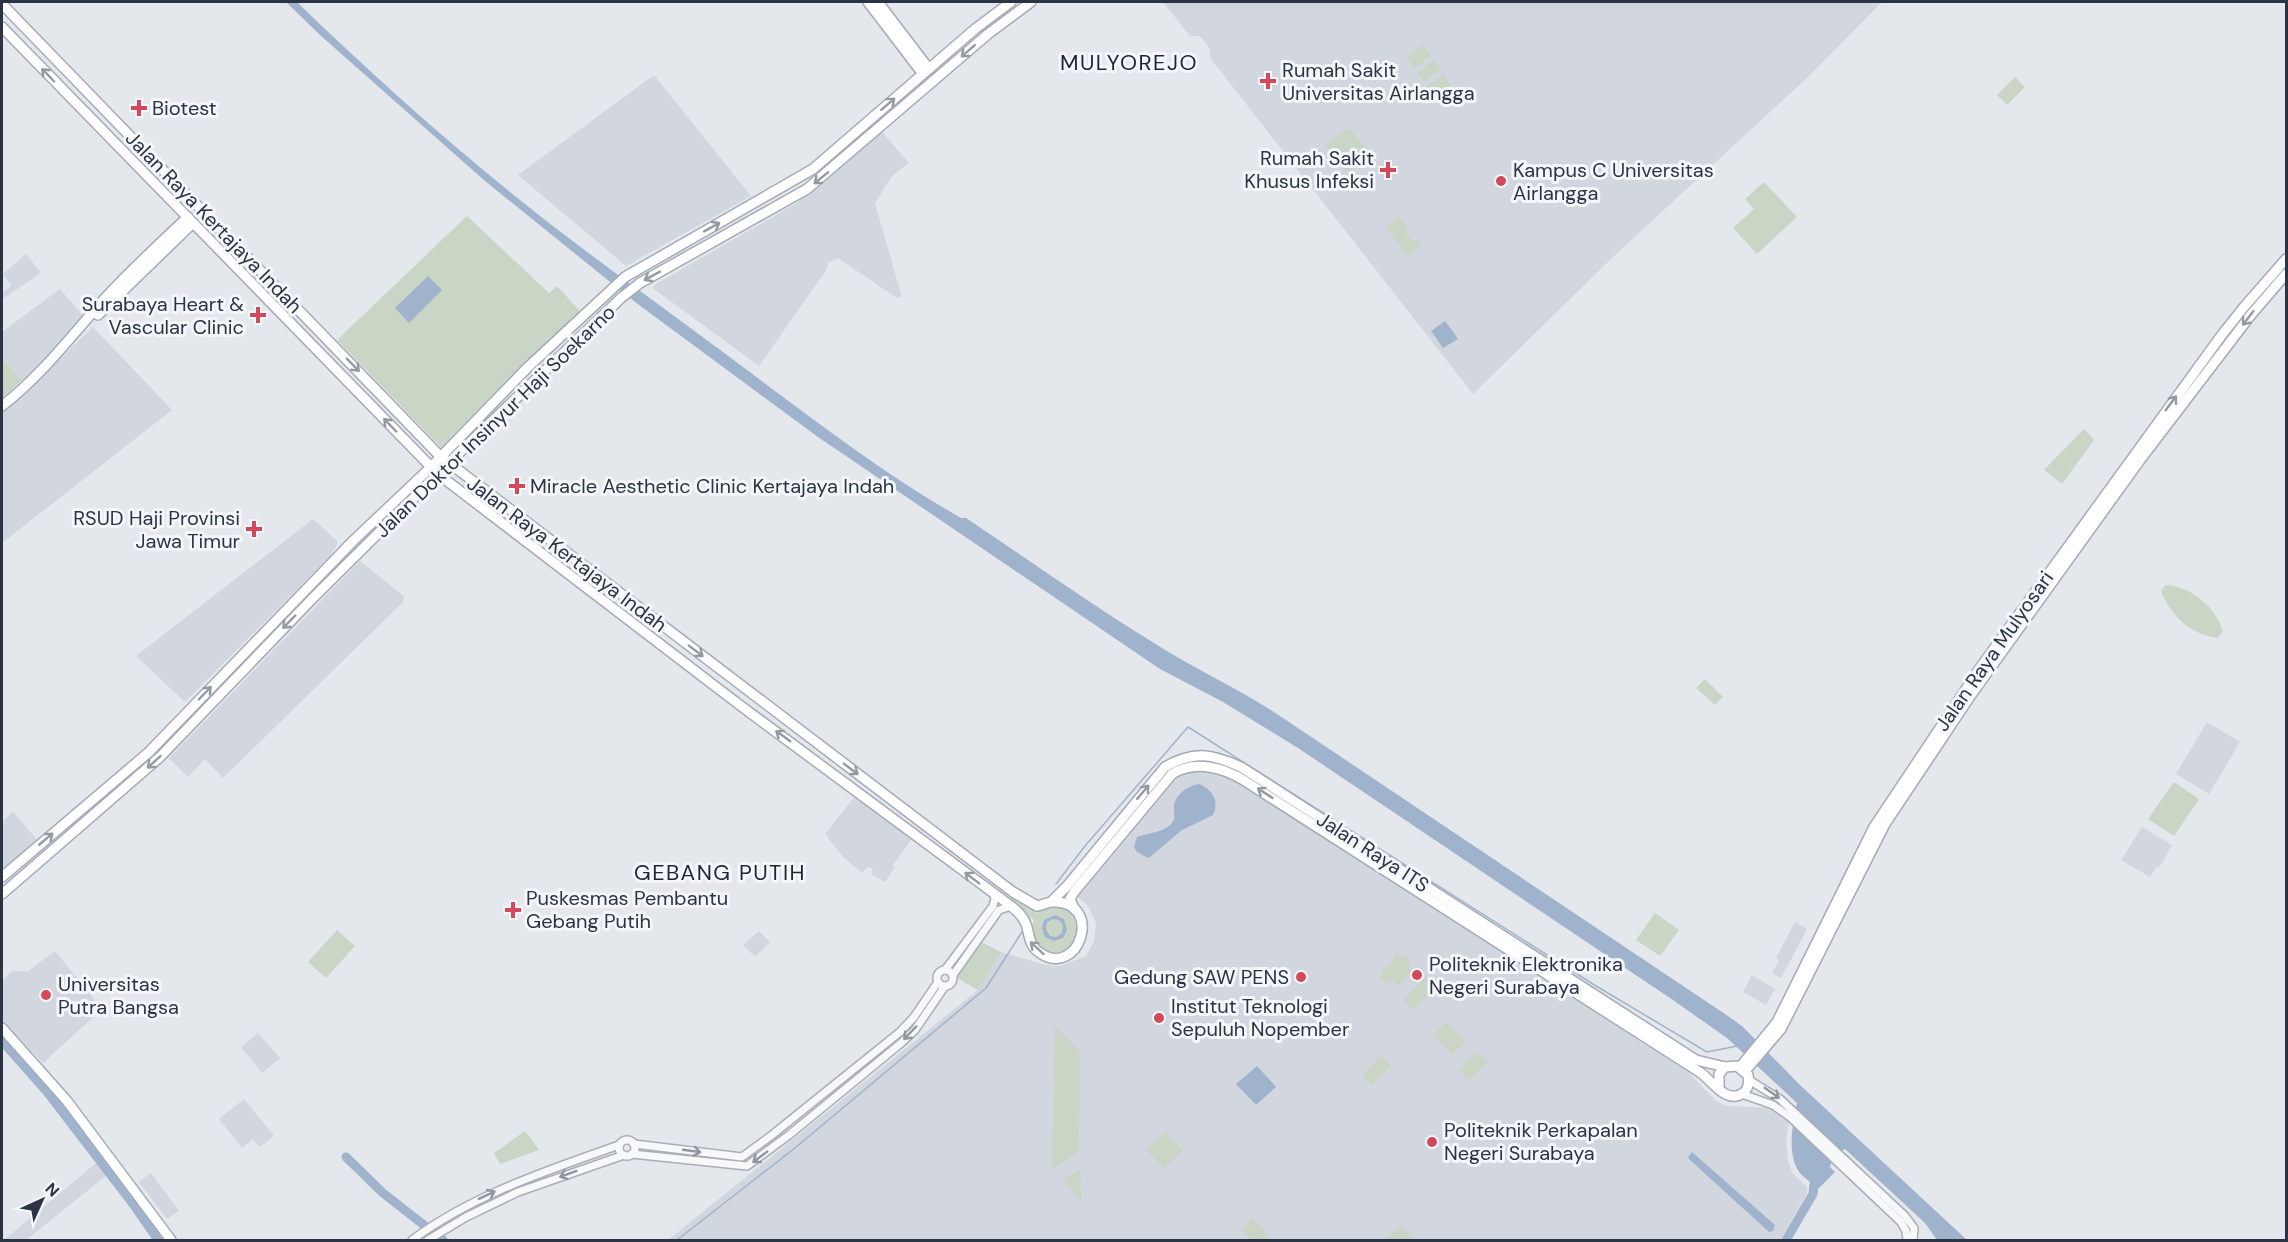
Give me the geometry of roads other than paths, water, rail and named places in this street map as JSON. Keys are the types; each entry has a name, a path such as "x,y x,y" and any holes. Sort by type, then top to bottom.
{"main road":[{"path":"868,2 926,72"},
{"path":"878,2 926,72"},
{"name":"Jalan Doktor Insinyur Haji Soekarno","path":"2,877 149,752 351,543 430,467 527,368 625,277 801,178 1011,2"},
{"name":"Jalan Doktor Insinyur Haji Soekarno","path":"2,894 160,757 306,605 449,463 623,296 635,286 807,189 988,34 1031,2"},
{"name":"Jalan Raya Kertajaya Indah","path":"2,4 449,463 1013,892 1037,906 1051,902"},
{"path":"981,25 986,28 988,34"},
{"name":"Jalan Raya Kertajaya Indah","path":"2,27 438,474 1019,913 1026,923 1029,941 1043,955 1057,957 1068,954 1079,944 1083,928 1075,910"},
{"path":"69,96 76,93 81,84"},
{"path":"79,106 83,98 91,95"},
{"path":"869,122 873,129 879,128"},
{"path":"2,406 24,387 106,302 191,220"},
{"name":"Jalan Raya Mulyosari","path":"1746,1068 1763,1046 1777,1022 1839,902 1874,827 2223,333 2286,260"},
{"name":"Jalan Raya Mulyosari","path":"2144,447 2286,274"},
{"path":"561,337 564,343 568,342 586,325 600,317"},
{"path":"309,342 318,339 320,331"},
{"path":"2223,333 2232,339"},
{"path":"322,355 324,346 328,343 333,344"},
{"path":"527,368 536,366 553,352 558,353 560,357"},
{"path":"298,597 306,605"},
{"path":"617,610 626,598"},
{"path":"808,754 816,742"},
{"name":"Jalan Raya ITS","path":"1051,902 1130,815 1172,774 1183,767 1208,767 1238,776 1329,829 1381,866 1450,907 1619,1015 1696,1060 1725,1067"},
{"path":"100,793 105,803 109,802"},
{"path":"92,801 100,811"},
{"name":"Jalan Raya ITS","path":"1075,910 1071,896 1130,815"},
{"path":"994,894 1002,891 1004,884"},
{"path":"1008,905 1007,896 1013,892"},
{"path":"1051,902 1064,903 1075,910"},
{"name":"Jalan Raya ITS","path":"1619,1015 1719,1088"},
{"path":"2,1028 67,1101 171,1240"},
{"path":"1735,1065 1746,1068 1747,1088 1742,1094 1729,1096 1719,1088 1719,1074 1725,1067 1735,1065"}],"street":[{"path":"430,1239 466,1217 518,1192 624,1155 747,1166 789,1135 915,1030 941,984 939,973 945,970 993,906 994,894"},
{"path":"412,1240 435,1223 514,1183 619,1145 626,1140 736,1157 747,1154 900,1032 941,984 952,982 953,975 999,910 1008,905"},
{"path":"945,970 953,975"},
{"path":"1746,1068 1791,1114 1911,1223 1914,1232 1913,1240"},
{"path":"846,1074 853,1081"},
{"path":"1742,1094 1791,1114"},
{"path":"783,1127 789,1135"},
{"path":"632,1154 635,1148 634,1143"},
{"path":"619,1145 620,1152 624,1155"},
{"path":"1836,1156 1901,1222 1906,1231 1906,1240"},
{"path":"514,1183 518,1192"},
{"path":"462,1208 466,1217"}],"water":[{"path":"286,2 297,2 428,123 534,211 864,456 928,498 961,518 966,518 1130,628 1274,712 1743,1027 1800,1085 1967,1240 1937,1240 1925,1223 1845,1149 1832,1161 1830,1167 1835,1172 1819,1188 1809,1181 1800,1173 1793,1157 1792,1139 1797,1103 1727,1038 1298,748 1223,702 1160,669 818,437 635,302 485,181"},
{"path":"428,276 442,290 409,323 395,308"},
{"path":"1445,321 1458,339 1443,348 1431,331"},
{"path":"1199,784 1214,796 1216,805 1213,815 1182,830 1148,858 1137,852 1134,847 1137,837 1160,831 1169,826 1174,820 1174,804 1178,796 1186,789"},
{"path":"1055,915 1064,919 1067,930 1063,938 1054,941 1045,937 1042,928 1044,920","holes":["1053,919 1059,920 1063,925 1062,933 1056,937 1050,936 1046,930 1047,922"]},
{"path":"1257,1066 1276,1087 1256,1105 1236,1084"},
{"path":"1692,1152 1775,1225 1773,1231 1769,1232 1690,1160 1688,1157"}],"waterway":[{"path":"1056,884 1085,846 1188,727 1596,986 1707,1052 1737,1046"},
{"path":"677,1240 795,1148 986,988 1022,932"},
{"path":"2,1041 48,1093 158,1240"},
{"path":"346,1157 383,1193 443,1240"},
{"path":"1786,1240 1813,1194 1815,1175"}],"place":[{"name":"Rumah Sakit Universitas Airlangga","path":"1268,81"},
{"name":"Biotest","path":"139,108"},
{"name":"Rumah Sakit Khusus Infeksi","path":"1388,170"},
{"name":"Kampus C Universitas Airlangga","path":"1501,181"},
{"name":"Surabaya Heart & Vascular Clinic","path":"258,315"},
{"name":"Miracle Aesthetic Clinic Kertajaya Indah","path":"517,486"},
{"name":"RSUD Haji Provinsi Jawa Timur","path":"254,529"},
{"name":"Puskesmas Pembantu Gebang Putih","path":"513,910"},
{"name":"Politeknik Elektronika Negeri Surabaya","path":"1417,975"},
{"name":"Gedung SAW PENS","path":"1301,977"},
{"name":"Universitas Putra Bangsa","path":"46,995"},
{"name":"Institut Teknologi Sepuluh Nopember","path":"1159,1018"},
{"name":"Politeknik Perkapalan Negeri Surabaya","path":"1432,1142"}],"district":[{"name":"MULYOREJO","path":"1129,62"},
{"name":"GEBANG PUTIH","path":"720,872"}]}
